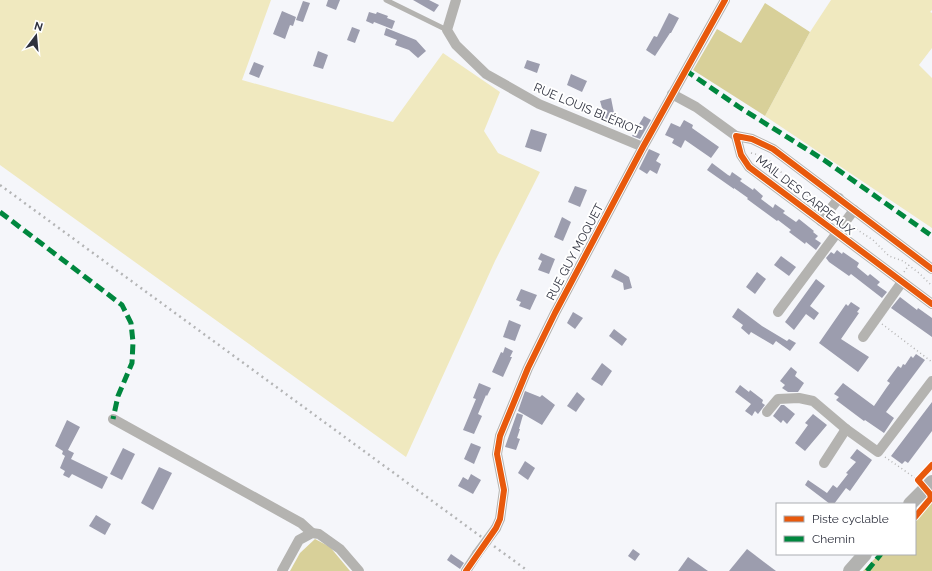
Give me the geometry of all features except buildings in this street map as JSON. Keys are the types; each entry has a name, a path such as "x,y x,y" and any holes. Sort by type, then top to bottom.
{"main road":[{"path":"911,503 925,481"},
{"path":"850,571 864,555"}],"street":[{"path":"447,30 456,0"},
{"name":"RUE GUY MOQUET","path":"466,571 496,528 500,519 504,490 497,454 500,436 528,368 555,313 643,147 725,0"},
{"name":"RUE LOUIS BLÉRIOT","path":"447,30 456,45 486,74 539,104 643,147"},
{"name":"MAIL DES CARPEAUX","path":"672,94 696,107 736,136 752,139 774,149 932,269"},
{"name":"MAIL DES CARPEAUX","path":"736,136 741,155 749,167 932,304"},
{"path":"821,221 839,198"},
{"path":"778,312 854,210"},
{"path":"863,337 902,282"},
{"path":"767,412 778,399 799,398 812,401 846,430 878,452 932,381"},
{"path":"113,419 301,523 312,533 319,534 340,548 359,571"},
{"path":"824,463 846,430"},
{"path":"282,571 299,540 312,533"}],"lane":[{"path":"386,0 447,30"}],"path":[{"path":"876,319 932,362"},
{"path":"878,452 925,481"}],"shaded area":[{"path":"0,0 271,0 242,80 393,122 443,53 500,92 484,131 498,153 540,172 495,261 406,457 0,165"},
{"path":"831,0 932,0 932,10 930,12 932,13 932,48 919,65 932,78 932,228 765,116 810,32"},
{"path":"765,3 810,32 765,116 693,70 717,29 741,43"},
{"path":"932,500 932,571 863,571 878,555 916,555 916,516"},
{"path":"315,539 330,547 350,571 290,571 300,553"}],"railway":[{"path":"0,185 528,571"}],"marked path":[{"path":"685,70 739,107 824,160 932,236"},
{"path":"0,212 122,305 131,323 133,342 132,363 118,396 113,419"},
{"path":"867,571 880,555"}],"cycle path":[{"path":"466,571 496,528 500,519 504,490 497,454 500,436 528,368 555,313 643,147 725,0"},
{"path":"932,269 773,149 752,139 736,136 741,155 749,167 932,304"},
{"path":"916,516 931,498 930,494 918,480 932,465"}]}
